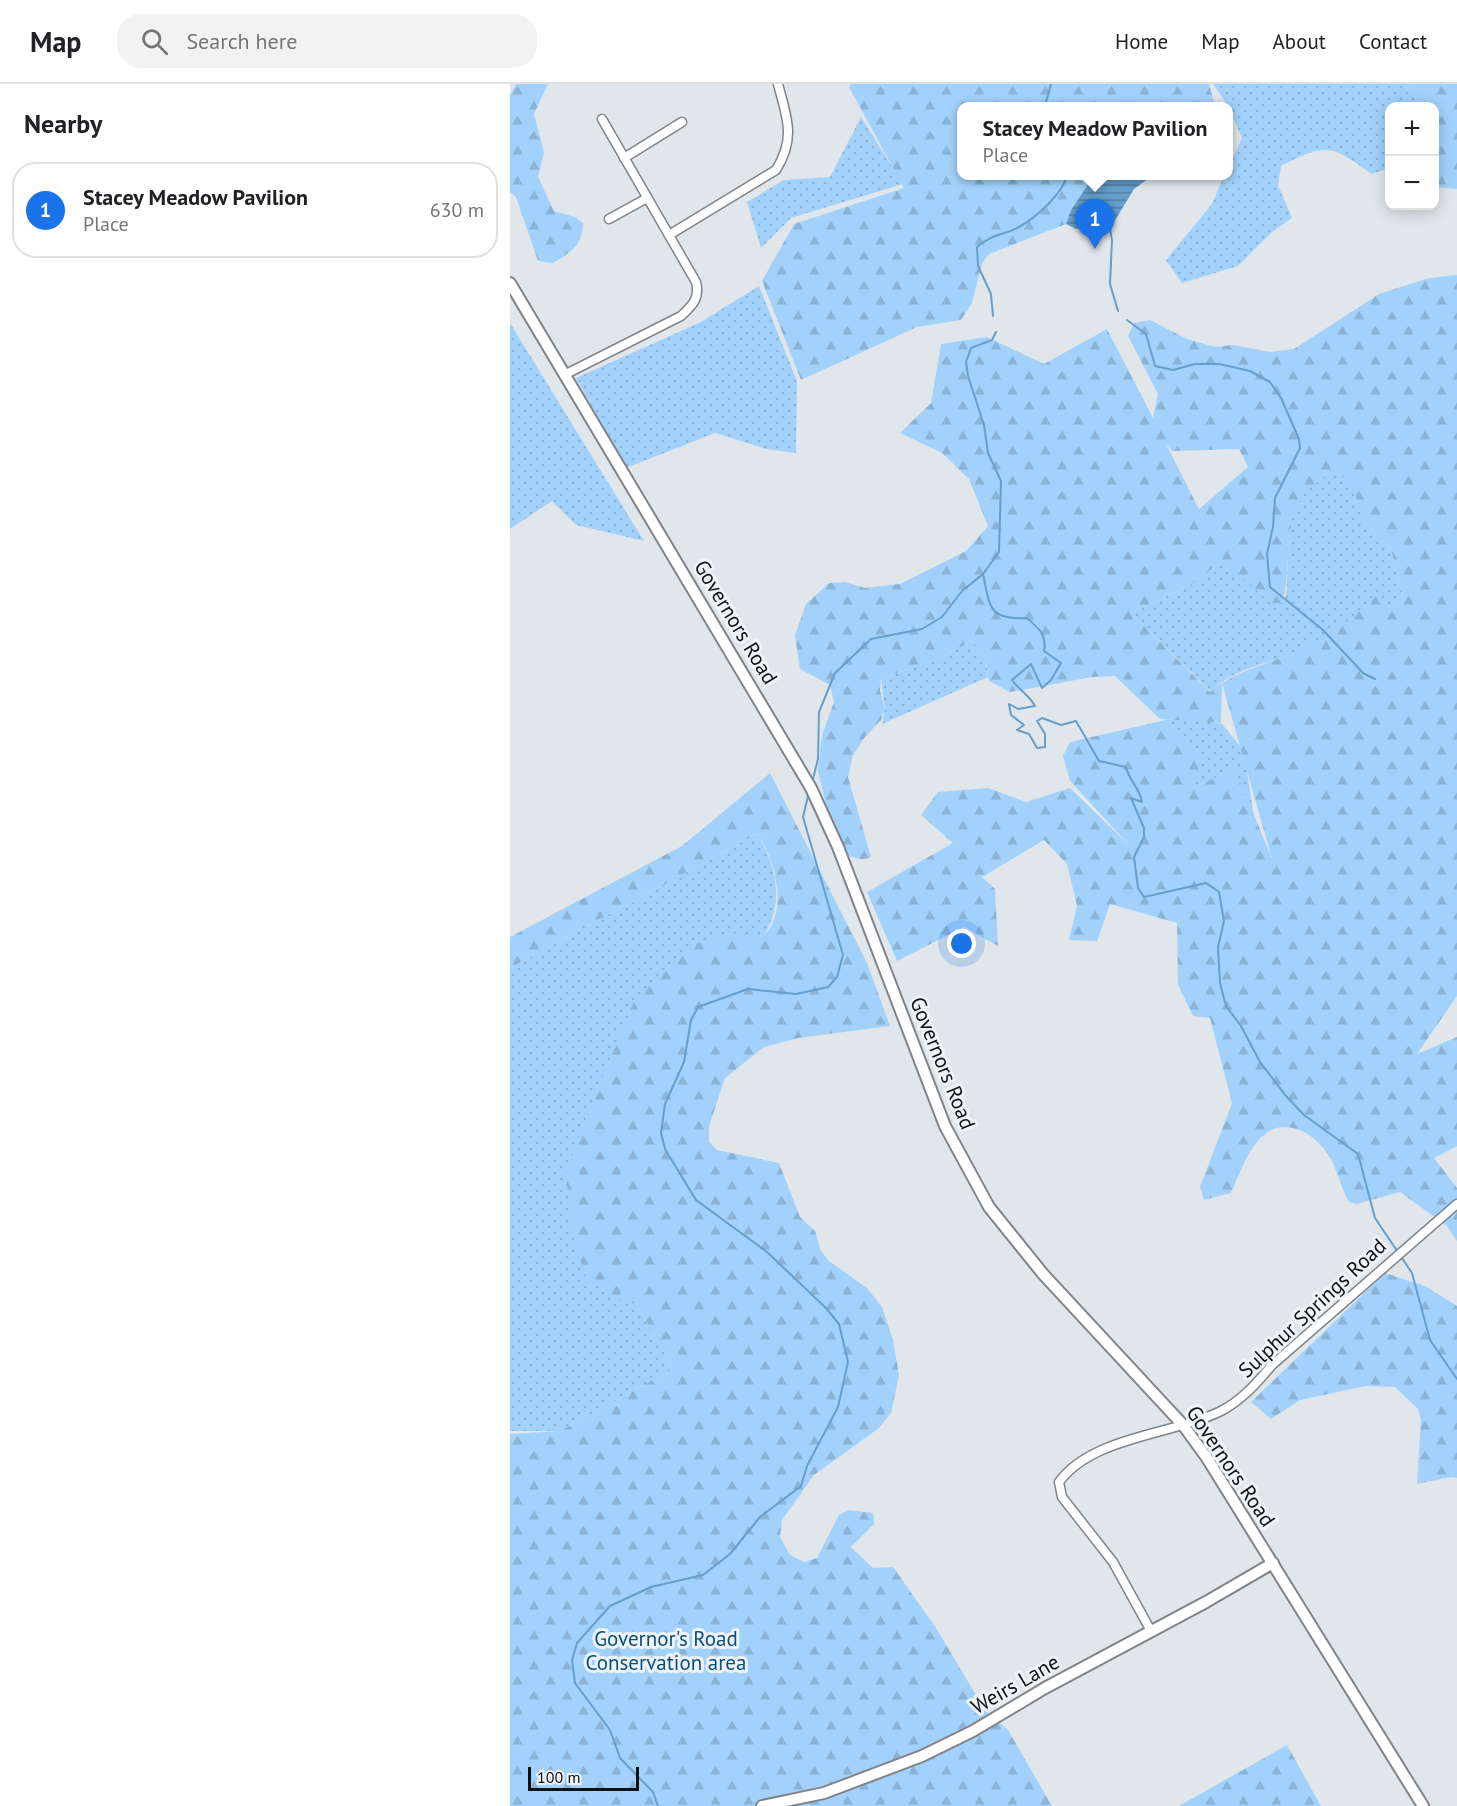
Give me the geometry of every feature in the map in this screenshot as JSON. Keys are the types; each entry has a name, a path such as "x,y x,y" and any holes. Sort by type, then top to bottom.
{"main road":[{"name":"Governors Road","path":"510,283 811,788 843,857 945,1126 989,1207 1043,1274 1183,1425 1273,1563 1423,1806"},
{"name":"Weirs Lane","path":"762,1806 824,1792 922,1756 973,1731 1045,1688 1273,1563"}],"street":[{"path":"669,236 776,170 785,156 789,136 778,84"},
{"path":"566,374 681,316 694,303 698,292 696,282 602,119"},
{"path":"624,158 682,122"},
{"path":"609,219 647,198"},
{"name":"Sulphur Springs Road","path":"1151,1631 1113,1562 1068,1506 1060,1490 1059,1482 1066,1472 1087,1459 1126,1441 1183,1425 1221,1411 1248,1393 1272,1365 1457,1204"}],"green space":[{"path":"516,84 548,84 534,114 544,152 538,177 554,211 575,217 583,223 578,243 570,252 553,263 538,261 516,197 510,192 510,95"},
{"path":"851,84 1209,84 1214,102 957,102 957,180 1091,180 1071,210 1066,224 989,254 982,263 972,303 961,320 917,327 801,380 762,281 794,224 904,188 849,87"},
{"path":"1213,84 1408,84 1417,102 1385,102 1385,169 1372,174 1347,157 1328,150 1309,153 1281,166 1278,185 1292,218 1272,232 1238,266 1182,283 1166,260 1212,204 1222,180 1233,180 1233,158 1242,138 1233,117 1233,102 1225,102"},
{"path":"1408,84 1457,84 1457,189 1439,187 1439,102 1417,102"},
{"path":"861,117 903,184 791,218 761,248 747,202 784,180 830,177"},
{"path":"1457,275 1457,996 1417,1054 1457,1037 1457,1146 1434,1158 1457,1188 1457,1241 1447,1226 1400,1192 1357,1204 1349,1202 1328,1154 1312,1137 1297,1129 1283,1127 1262,1136 1247,1157 1231,1193 1204,1200 1200,1187 1232,1103 1210,1018 1193,1016 1178,985 1177,923 1110,904 1097,941 1069,940 1077,906 1067,864 1044,840 982,877 995,889 998,946 964,927 897,961 867,892 953,843 921,815 938,792 988,788 1026,802 1070,788 1130,846 1070,781 1063,756 1070,742 1166,720 1201,756 1194,787 1235,769 1272,859 1222,683 1221,723 1160,719 1115,676 1092,677 1010,692 989,681 986,662 972,640 947,655 881,679 880,690 885,709 881,720 865,737 853,755 848,777 871,857 862,859 836,848 818,771 822,735 834,702 830,685 800,669 795,635 806,604 829,583 845,582 865,588 900,584 966,551 988,526 969,479 942,453 900,433 931,403 941,344 987,337 1044,364 1107,329 1153,418 1158,394 1128,336 1134,323 1150,320 1187,339 1215,347 1233,345 1270,352 1294,349 1379,294 1429,278","holes":["1166,444 1172,451 1239,449 1248,467 1199,509","1329,471 1351,481 1363,520 1391,549 1403,600 1381,606 1376,596 1350,619 1322,638 1290,654 1242,672 1210,692 1131,613 1189,586 1224,560 1270,603 1282,603 1287,575 1290,531 1298,505 1305,493"]},
{"path":"759,286 797,381 796,453 766,449 715,433 626,468 576,378 701,322"},
{"path":"510,323 644,541 576,525 552,501 510,529"},
{"path":"1329,471 1352,481 1363,520 1391,549 1403,600 1364,615 1303,649 1242,671 1211,692 1131,613 1189,586 1224,560 1249,566 1270,603 1282,602 1286,596 1290,528 1293,515 1305,492"},
{"path":"972,640 986,662 988,677 882,724 885,709 881,679 947,655"},
{"path":"1185,718 1222,724 1244,751 1254,817 1235,770 1194,787 1166,720"},
{"name":"Governor's Road Conservation area","path":"770,773 867,963 890,1026 798,1038 764,1047 725,1078 709,1126 709,1142 717,1150 779,1163 800,1217 815,1231 821,1251 829,1261 867,1288 882,1307 893,1340 899,1375 891,1413 879,1428 814,1475 782,1520 780,1537 790,1555 804,1562 817,1558 839,1515 849,1510 873,1513 874,1524 851,1547 873,1568 893,1567 936,1628 985,1710 1008,1730 1052,1806 510,1806 510,1434 560,1431 673,1369 636,1303 629,1304 587,1281 574,1243 566,1174 584,1122 634,1001 688,946 740,932 761,939 771,926 776,914 777,890 772,865 757,834 510,968 510,937 682,846"},
{"path":"757,834 770,860 776,887 776,900 769,927 761,940 584,1122 581,1132 636,1303 673,1369 560,1431 510,1431 510,968"},
{"path":"1385,1273 1425,1286 1457,1306 1457,1478 1451,1477 1417,1484 1421,1420 1418,1409 1395,1387 1366,1386 1300,1400 1271,1419 1251,1402"},
{"path":"1287,1745 1321,1806 1179,1806"}],"shaded area":[{"path":"1091,180 1146,180 1134,189 1114,222 1076,229 1066,224 1071,210"}],"waterway":[{"path":"1046,102 1051,84"},
{"path":"993,316 991,294 978,266 977,247 988,239 1019,227 1033,217 1048,204 1065,180"},
{"path":"1109,224 1112,240 1110,284 1118,311"},
{"path":"1127,320 1146,334 1155,366 1173,370 1195,364 1219,364 1250,371 1270,382 1281,398 1299,439 1300,448 1275,498 1273,527 1267,554 1270,587 1323,630 1363,673 1375,679"},
{"path":"813,779 818,759 819,712 835,673 871,639 922,629 942,617 962,591 983,574 999,552 1001,481 988,453 984,425 968,376 966,362 971,348 992,340 996,332"},
{"path":"983,574 987,595 993,609 1005,617 1027,618 1043,636 1044,651 1061,663 1051,680 1042,688 1031,664 1012,680 1035,706 1018,709 1009,704 1011,715 1024,725 1017,730 1029,734 1037,748 1045,747 1045,734 1037,721 1042,718 1061,725 1076,721 1099,761 1126,767 1142,802 1131,798 1144,828 1144,837 1134,857 1138,888 1144,897 1206,883 1219,892 1224,921 1218,947 1220,983 1226,1006 1241,1026 1260,1062 1286,1096 1304,1115 1358,1154 1375,1218 1412,1273 1430,1340 1457,1379"},
{"path":"658,1806 653,1792 620,1758 610,1730 575,1683 572,1660 577,1643 610,1606 651,1587 703,1575 730,1554 760,1517 801,1486 807,1466 838,1407 848,1362 839,1324 826,1308 767,1252 696,1200 665,1149 661,1133 665,1104 684,1062 691,1020 698,1007 748,989 796,994 828,987 837,977 843,955 803,817 808,796"}],"place":[{"name":"Stacey Meadow Pavilion","path":"1095,249"}]}
